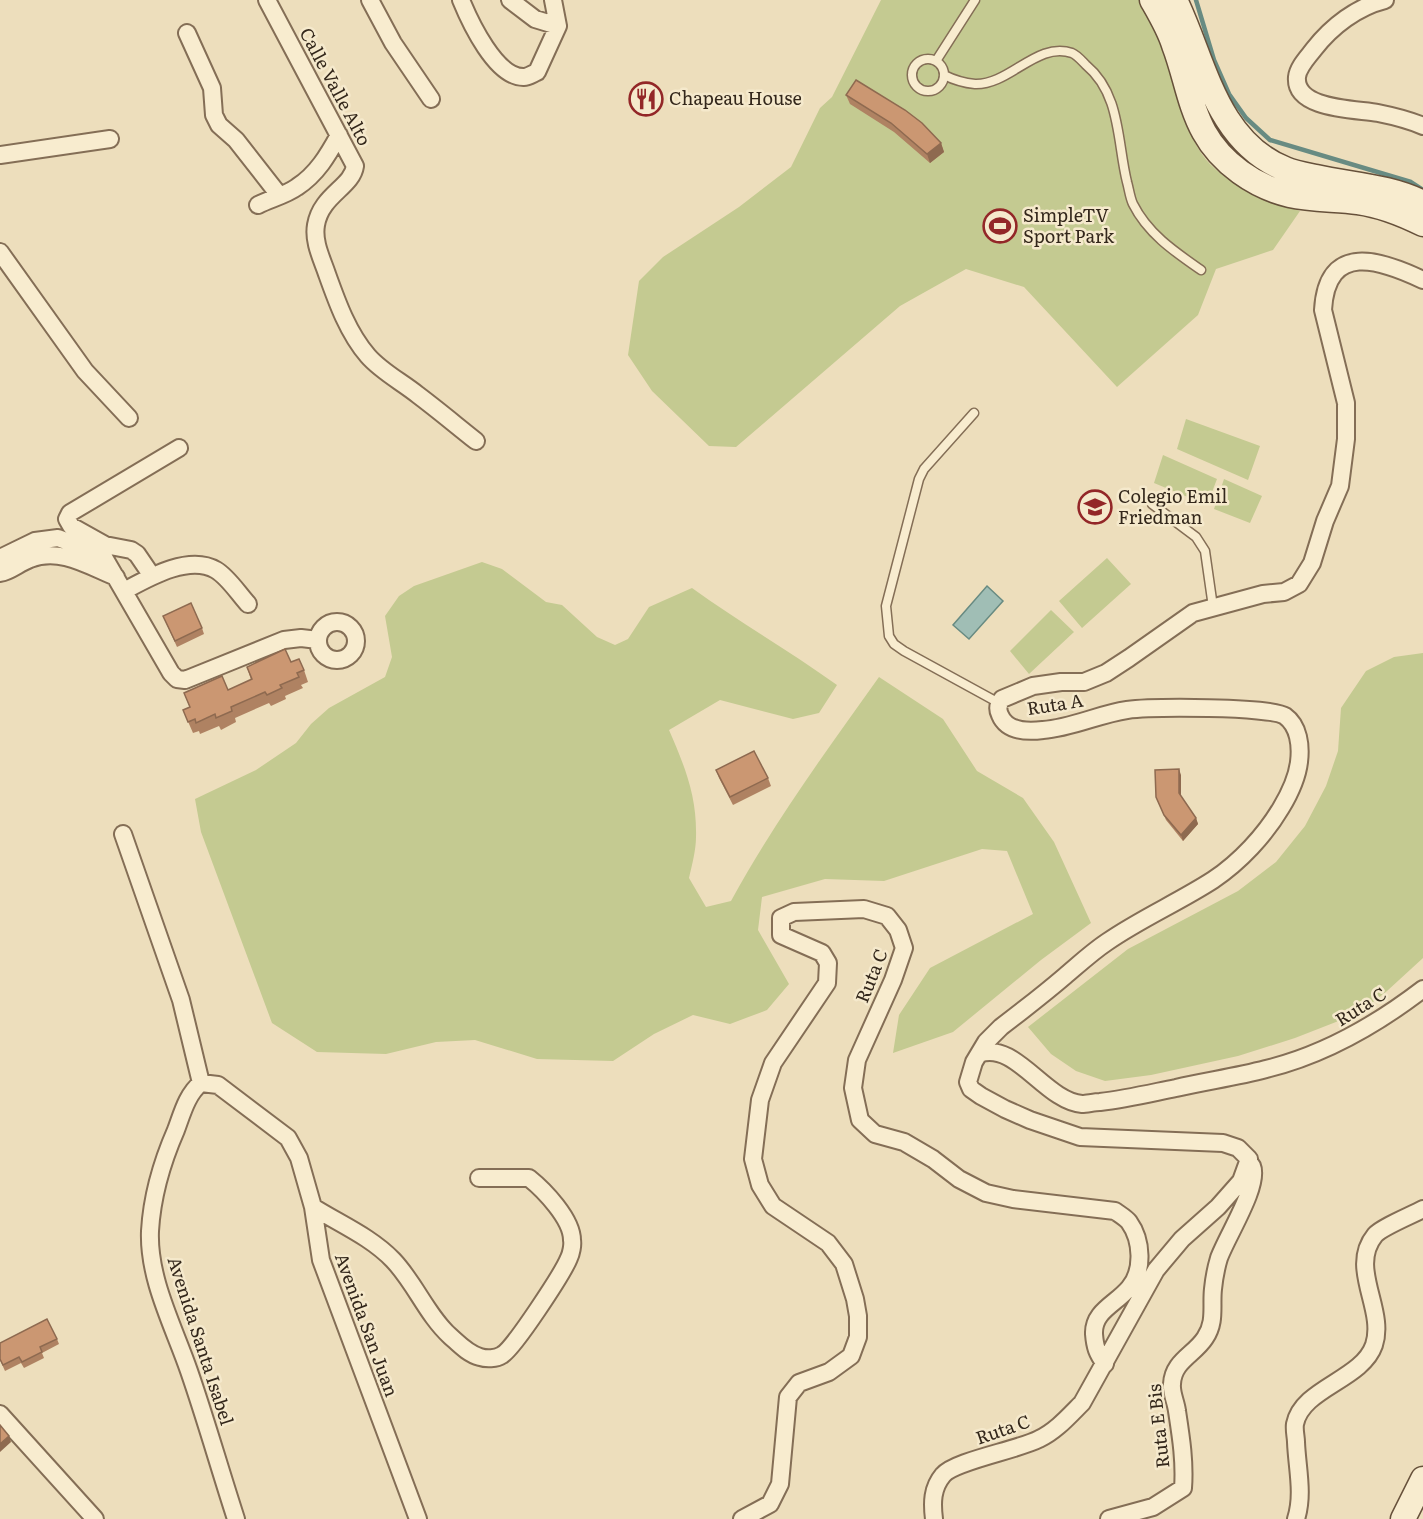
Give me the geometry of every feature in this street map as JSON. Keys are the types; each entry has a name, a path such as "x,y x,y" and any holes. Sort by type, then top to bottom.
{"main road":[{"path":"1152,0 1183,40"},
{"path":"1166,0 1183,40 1225,116 1249,145 1264,158 1285,169 1318,177 1360,183 1423,203"},
{"path":"1175,0 1197,119 1211,143 1233,166 1261,184 1291,195 1360,202 1423,224"},
{"path":"1183,40 1184,0"},
{"path":"1233,166 1249,145"},
{"path":"1403,1519 1423,1479"}],"street":[{"name":"Calle Valle Alto","path":"267,0 355,166 354,175 327,200 316,227 317,246 342,314 367,355 381,369 476,441"},
{"path":"370,0 393,43 431,99"},
{"path":"461,0 467,15 493,58 509,73 524,77 537,72 558,26 553,0"},
{"path":"510,0 535,19 558,26"},
{"path":"1380,1 1355,12 1323,39 1302,66 1297,76 1299,87 1306,97 1330,107 1378,113 1423,126"},
{"path":"187,33 212,88 216,120 236,140 279,195"},
{"path":"258,205 296,188 317,170 339,135"},
{"path":"0,155 110,139"},
{"path":"0,252 85,371 129,418"},
{"name":"Ruta A","path":"979,1054 986,1042 1001,1027 1106,942 1214,879 1243,854 1270,825 1294,785 1300,750 1298,736 1292,724 1285,716 1273,712 1245,708 1127,710 1044,730 1025,731 1011,728 1003,722 998,710 999,703 1002,699 1033,686 1084,682 1106,673 1193,613 1263,594 1284,592 1299,584 1312,563 1325,521 1340,486 1346,439 1347,403 1323,310 1328,282 1335,272 1346,264 1358,261 1383,263 1423,280"},
{"path":"152,576 137,554 131,550 105,545 70,526 67,519 70,513 179,448"},
{"path":"0,558 35,541 57,546 120,584 171,673 177,679 185,680 284,640 301,638 318,640"},
{"path":"0,573 57,546"},
{"path":"120,584 187,564 200,564 217,570 248,604"},
{"path":"123,834 181,1000 201,1083"},
{"name":"Ruta C","path":"742,1519 770,1504 780,1484 788,1397 799,1383 829,1372 851,1356 858,1337 855,1299 844,1264 828,1243 773,1206 760,1185 753,1159 760,1100 773,1063 827,983 828,963 822,952 781,935 781,918 794,912 864,909 886,916 898,930 904,948 893,980 857,1060 853,1088 860,1120 875,1134 904,1142 933,1159 959,1179 986,1192 1013,1199 1115,1211 1128,1221 1139,1248 1139,1267 1130,1287 1096,1318 1095,1350 1105,1364 1082,1403 1066,1420 1041,1439 1015,1449 976,1459 944,1473 935,1489 932,1501 934,1519"},
{"name":"Ruta C","path":"979,1054 987,1051 1013,1060 1064,1100 1082,1104 1127,1099 1266,1069 1336,1045 1363,1030 1423,989"},
{"path":"979,1054 971,1072 969,1082 972,1089 981,1096 1030,1120 1080,1137 1222,1143 1238,1148 1249,1159 1241,1181 1218,1207 1182,1239 1156,1270 1105,1364"},
{"name":"Avenida San Juan","path":"201,1083 218,1085 288,1138 299,1158 313,1207 321,1260 418,1519"},
{"name":"Avenida Santa Isabel","path":"201,1083 191,1093 163,1159 154,1194 150,1233 160,1293 189,1372 236,1519"},
{"name":"Ruta E Bis","path":"1109,1519 1153,1507 1183,1488 1184,1449 1172,1386 1174,1372 1183,1359 1205,1339 1213,1321 1212,1290 1219,1260 1248,1199 1251,1186 1254,1171 1249,1159"},
{"path":"313,1207 368,1239 393,1260 442,1329 469,1353 480,1357 500,1357 510,1349 522,1332 569,1258 573,1240 568,1225 554,1203 529,1178 479,1178"},
{"path":"1296,1519 1301,1498 1295,1425 1301,1410 1311,1400 1362,1363 1374,1347 1377,1328 1366,1281 1367,1249 1377,1234 1423,1209"},
{"path":"0,1414 94,1519"}],"lane":[{"path":"936,61 975,0"},
{"path":"944,75 959,82 977,84 1006,76 1046,52 1072,53 1098,75 1113,105 1123,167 1132,203 1146,224 1167,247 1201,270"},
{"path":"930,59 936,61 941,65 944,75 940,86 931,91 920,89 913,81 913,70 919,61 930,59"},
{"path":"974,413 924,469 919,479 886,606 886,630 894,644 999,703"},
{"path":"1152,504 1196,537 1205,551 1213,607"}],"green space":[{"name":"SimpleTV Sport Park","path":"881,0 1144,0 1168,61 1191,135 1203,155 1219,172 1241,187 1300,211 1273,250 1216,269 1198,315 1117,387 1024,287 966,269 900,306 736,447 709,446 652,391 628,355 639,281 663,257 739,207 791,167 820,108 832,97"},
{"path":"1186,419 1260,446 1248,480 1177,449"},
{"path":"1163,455 1217,479 1207,505 1154,483"},
{"path":"1224,479 1262,496 1250,523 1214,509"},
{"path":"1107,558 1131,584 1082,628 1059,601"},
{"path":"482,562 502,569 546,602 562,605 597,637 615,645 628,639 649,607 692,588 837,685 819,713 793,719 720,700 669,730 685,769 696,822 694,858 689,878 706,907 731,901 783,815 879,677 943,719 977,771 1023,798 1054,842 1091,923 1041,960 953,1032 893,1053 899,1015 930,968 1033,914 1007,851 982,849 884,881 825,879 762,897 758,930 789,984 767,1010 730,1024 693,1015 654,1034 613,1061 537,1059 475,1040 436,1042 386,1054 317,1052 272,1023 201,832 195,799 256,770 296,743 311,724 329,708 385,677 392,657 385,616 399,596 414,586"},
{"path":"1051,610 1074,632 1029,674 1010,651"},
{"path":"1423,653 1423,958 1359,1013 1295,1038 1238,1056 1151,1075 1105,1081 1076,1071 1051,1054 1028,1027 1128,949 1238,891 1276,862 1305,826 1326,786 1338,751 1341,708 1366,671 1394,657"}],"water":[{"path":"987,586 1003,601 969,639 953,625"}],"building":[{"path":"856,80 905,110 922,123 941,143 927,154 891,123 846,95"},
{"path":"191,603 202,628 175,641 163,616"},
{"path":"285,649 291,662 299,659 304,670 297,673 299,677 280,685 282,688 267,695 265,692 231,707 232,711 216,718 215,714 196,723 195,719 188,722 183,710 190,707 184,693 222,676 228,690 252,679 247,667"},
{"path":"754,751 768,778 730,797 716,770"},
{"path":"1179,769 1179,793 1196,818 1181,835 1164,815 1156,797 1155,770"},
{"path":"47,1319 57,1339 40,1347 42,1352 22,1362 19,1357 3,1365 0,1359 0,1343"},
{"path":"0,1425 9,1436 0,1444"}],"waterway":[{"path":"1196,0 1214,60 1229,94 1246,118 1270,140 1411,182 1423,190"}],"place":[{"name":"Chapeau House","path":"646,99"},
{"name":"SimpleTV Sport Park","path":"1000,226"},
{"name":"Colegio Emil Friedman","path":"1095,507"}]}
